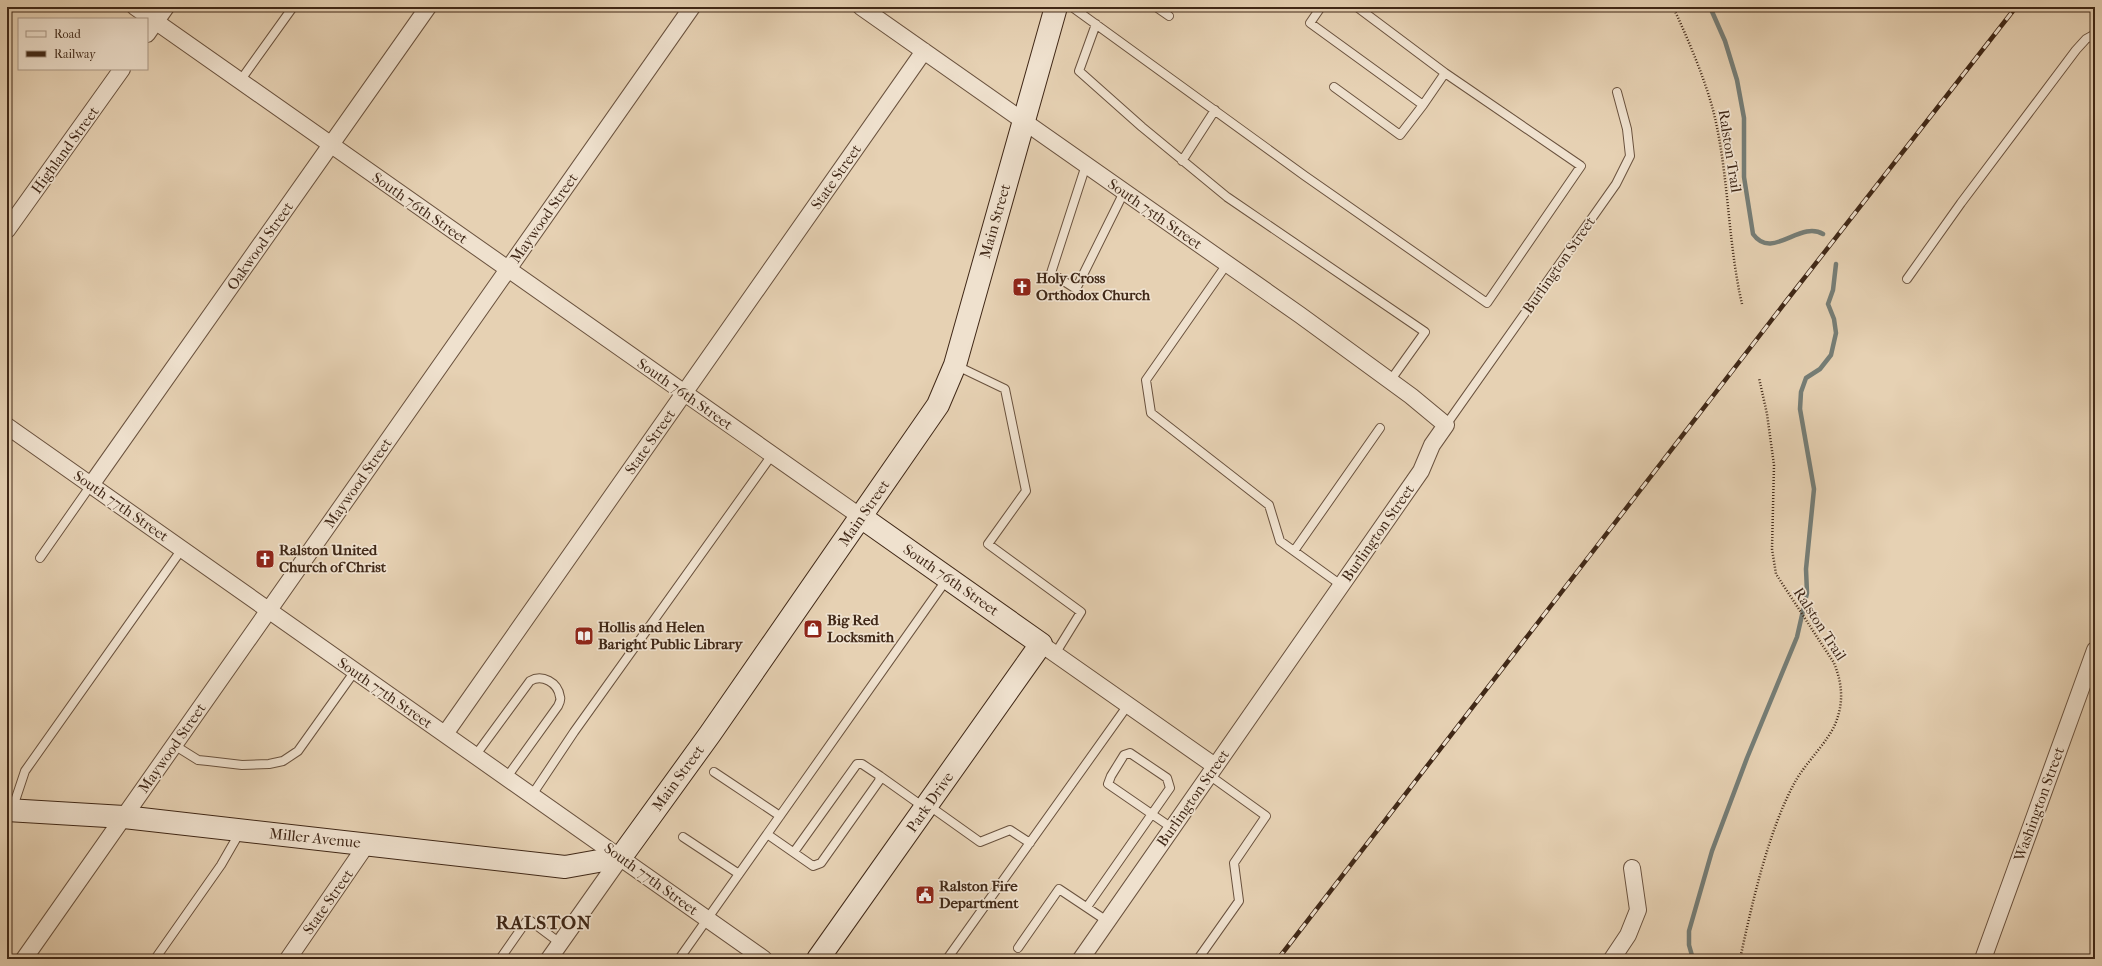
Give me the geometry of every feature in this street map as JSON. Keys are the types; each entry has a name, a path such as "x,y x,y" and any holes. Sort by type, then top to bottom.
{"main road":[{"name":"Main Street","path":"621,857 710,734 933,414 948,385 1056,7"},
{"name":"South 76th Street","path":"861,517 1048,649"},
{"name":"Park Drive","path":"818,959 927,806 1048,649"},
{"name":"Miller Avenue","path":"9,810 124,817 565,867 621,857"}],"street":[{"name":"South 76th Street","path":"135,7 143,18"},
{"path":"151,28 166,7"},
{"name":"Oakwood Street","path":"91,485 428,7"},
{"name":"Maywood Street","path":"24,959 692,7"},
{"name":"South 75th Street","path":"861,7 1227,264 1390,381 1446,425"},
{"name":"South 76th Street","path":"151,28 240,81 861,517"},
{"name":"State Street","path":"445,734 685,394 924,51"},
{"name":"Highland Street","path":"7,230 121,70"},
{"name":"Burlington Street","path":"1081,959 1422,471 1432,445 1446,425"},
{"name":"South 77th Street","path":"7,426 764,959"},
{"name":"South 76th Street","path":"1048,649 1128,705 1212,770"},
{"name":"Washington Street","path":"1983,959 2095,650"},
{"name":"State Street","path":"288,959 368,844"},
{"name":"Main Street","path":"549,959 621,857"},
{"path":"1612,959 1628,935 1638,910 1632,868"}],"lane":[{"path":"240,81 293,7"},
{"path":"1072,7 1305,176 1487,303 1581,166 1445,72 1356,7"},
{"path":"1156,7 1169,16"},
{"path":"1321,7 1310,22 1423,105"},
{"path":"1096,24 1079,71 1182,161 1227,197 1425,332 1390,381"},
{"path":"1908,279 1961,203 2076,50 2086,39 2095,34"},
{"path":"1334,87 1400,135 1423,105 1445,72"},
{"name":"Burlington Street","path":"1446,425 1620,177 1630,156 1627,129 1617,92"},
{"path":"1182,161 1215,110"},
{"path":"1086,166 1050,273 1076,289 1124,192"},
{"path":"1227,264 1146,380 1151,413 1269,505 1280,541 1341,585"},
{"path":"955,364 1005,389 1026,491 988,544 1081,612 1048,649"},
{"path":"1294,551 1380,428"},
{"path":"532,795 578,726 772,455"},
{"path":"40,558 91,485"},
{"path":"9,810 25,771 182,549"},
{"path":"679,959 948,578"},
{"path":"174,745 198,760 242,765 269,764 283,761 298,751 355,671"},
{"path":"475,756 530,681 536,678 545,678 554,685 560,697 558,706 506,778"},
{"path":"947,959 1128,705"},
{"path":"1087,907 1152,814 1170,788 1167,778 1130,753 1124,755 1110,776 1108,784 1152,814 1172,828"},
{"path":"794,852 856,764 862,764 980,842 1010,830 1030,843"},
{"path":"1198,959 1239,901 1234,863 1266,816 1212,770"},
{"path":"714,772 780,816"},
{"path":"767,834 813,866 821,863 879,781 880,776"},
{"path":"155,959 221,865 242,830"},
{"path":"683,837 739,874"},
{"path":"1018,948 1060,889 1107,921"},
{"path":"500,959 528,920 560,943"}],"path":[{"name":"Ralston Trail","path":"1673,7 1712,106 1724,180 1735,272 1742,304"},
{"name":"Ralston Trail","path":"1740,959 1776,826 1795,782 1836,723 1842,698 1839,674 1831,656 1776,574 1772,549 1775,490 1774,465 1767,414 1759,378"}],"waterway":[{"path":"1710,7 1725,41 1737,80 1744,118 1744,177 1753,234 1761,241 1769,243 1777,242 1805,232 1814,231 1823,234"},
{"path":"1693,959 1689,945 1689,931 1712,851 1747,758 1797,637 1807,593 1806,569 1814,489 1800,409 1801,392 1806,378 1820,369 1831,355 1836,333 1834,319 1828,304 1833,290 1836,264"}],"railway":[{"path":"1278,959 1784,304 2016,7"}],"place":[{"name":"Holy Cross Orthodox Church","path":"1022,287"},
{"name":"Ralston United Church of Christ","path":"265,559"},
{"name":"Big Red Locksmith","path":"813,629"},
{"name":"Hollis and Helen Baright Public Library","path":"584,636"},
{"name":"Ralston Fire Department","path":"925,895"}],"district":[{"name":"RALSTON","path":"544,922"}]}
